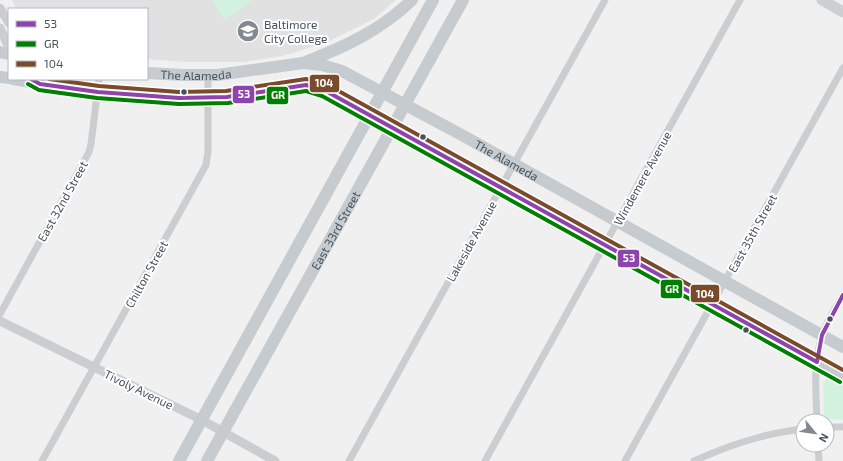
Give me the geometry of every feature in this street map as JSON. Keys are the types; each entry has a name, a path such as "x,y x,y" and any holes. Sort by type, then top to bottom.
{"main road":[{"path":"303,63 346,46 371,33 412,0"},
{"name":"East 33rd Street","path":"179,461 433,0"},
{"name":"East 33rd Street","path":"207,461 463,0"},
{"path":"822,0 843,12"},
{"name":"The Alameda","path":"148,73 208,75 303,63 322,65 342,71 514,164 843,347"},
{"name":"The Alameda","path":"24,80 98,92 172,98 208,98 247,95 306,85 324,90 843,377"}],"street":[{"name":"Lakeside Avenue","path":"349,461 605,0"},
{"name":"Windemere Avenue","path":"485,461 740,0"},
{"path":"0,8 8,21"},
{"path":"0,28 8,46"},
{"name":"East 35th Street","path":"625,461 843,68"},
{"name":"Chilton Street","path":"42,461 206,165 208,151 208,75"},
{"name":"East 32nd Street","path":"0,314 89,152 99,80"},
{"path":"817,413 817,362 822,335 843,295"},
{"name":"Tivoly Avenue","path":"0,321 202,420 275,461"},
{"path":"694,461 731,445 753,438 795,430"}],"shaded area":[{"name":"Baltimore City College","path":"12,0 396,0 374,19 325,43 282,56 244,62 185,62 148,59 148,8 16,8"}],"green space":[{"path":"212,0 252,0 234,14 224,19"},
{"path":"829,377 833,377 843,383 843,420 835,419 835,413 824,413 823,383"}],"transit line":[{"name":"104","path":"56,80 99,86 179,92 226,91 306,79 326,84 843,370"},
{"name":"53","path":"33,80 40,84 98,92 179,98 227,97 306,85 324,90 817,362"},
{"name":"GR","path":"28,84 39,90 97,98 179,104 228,103 306,91 322,96 840,382"},
{"name":"53","path":"817,362 822,335 843,295"}],"place":[{"name":"Baltimore City College","path":"248,31"}]}
